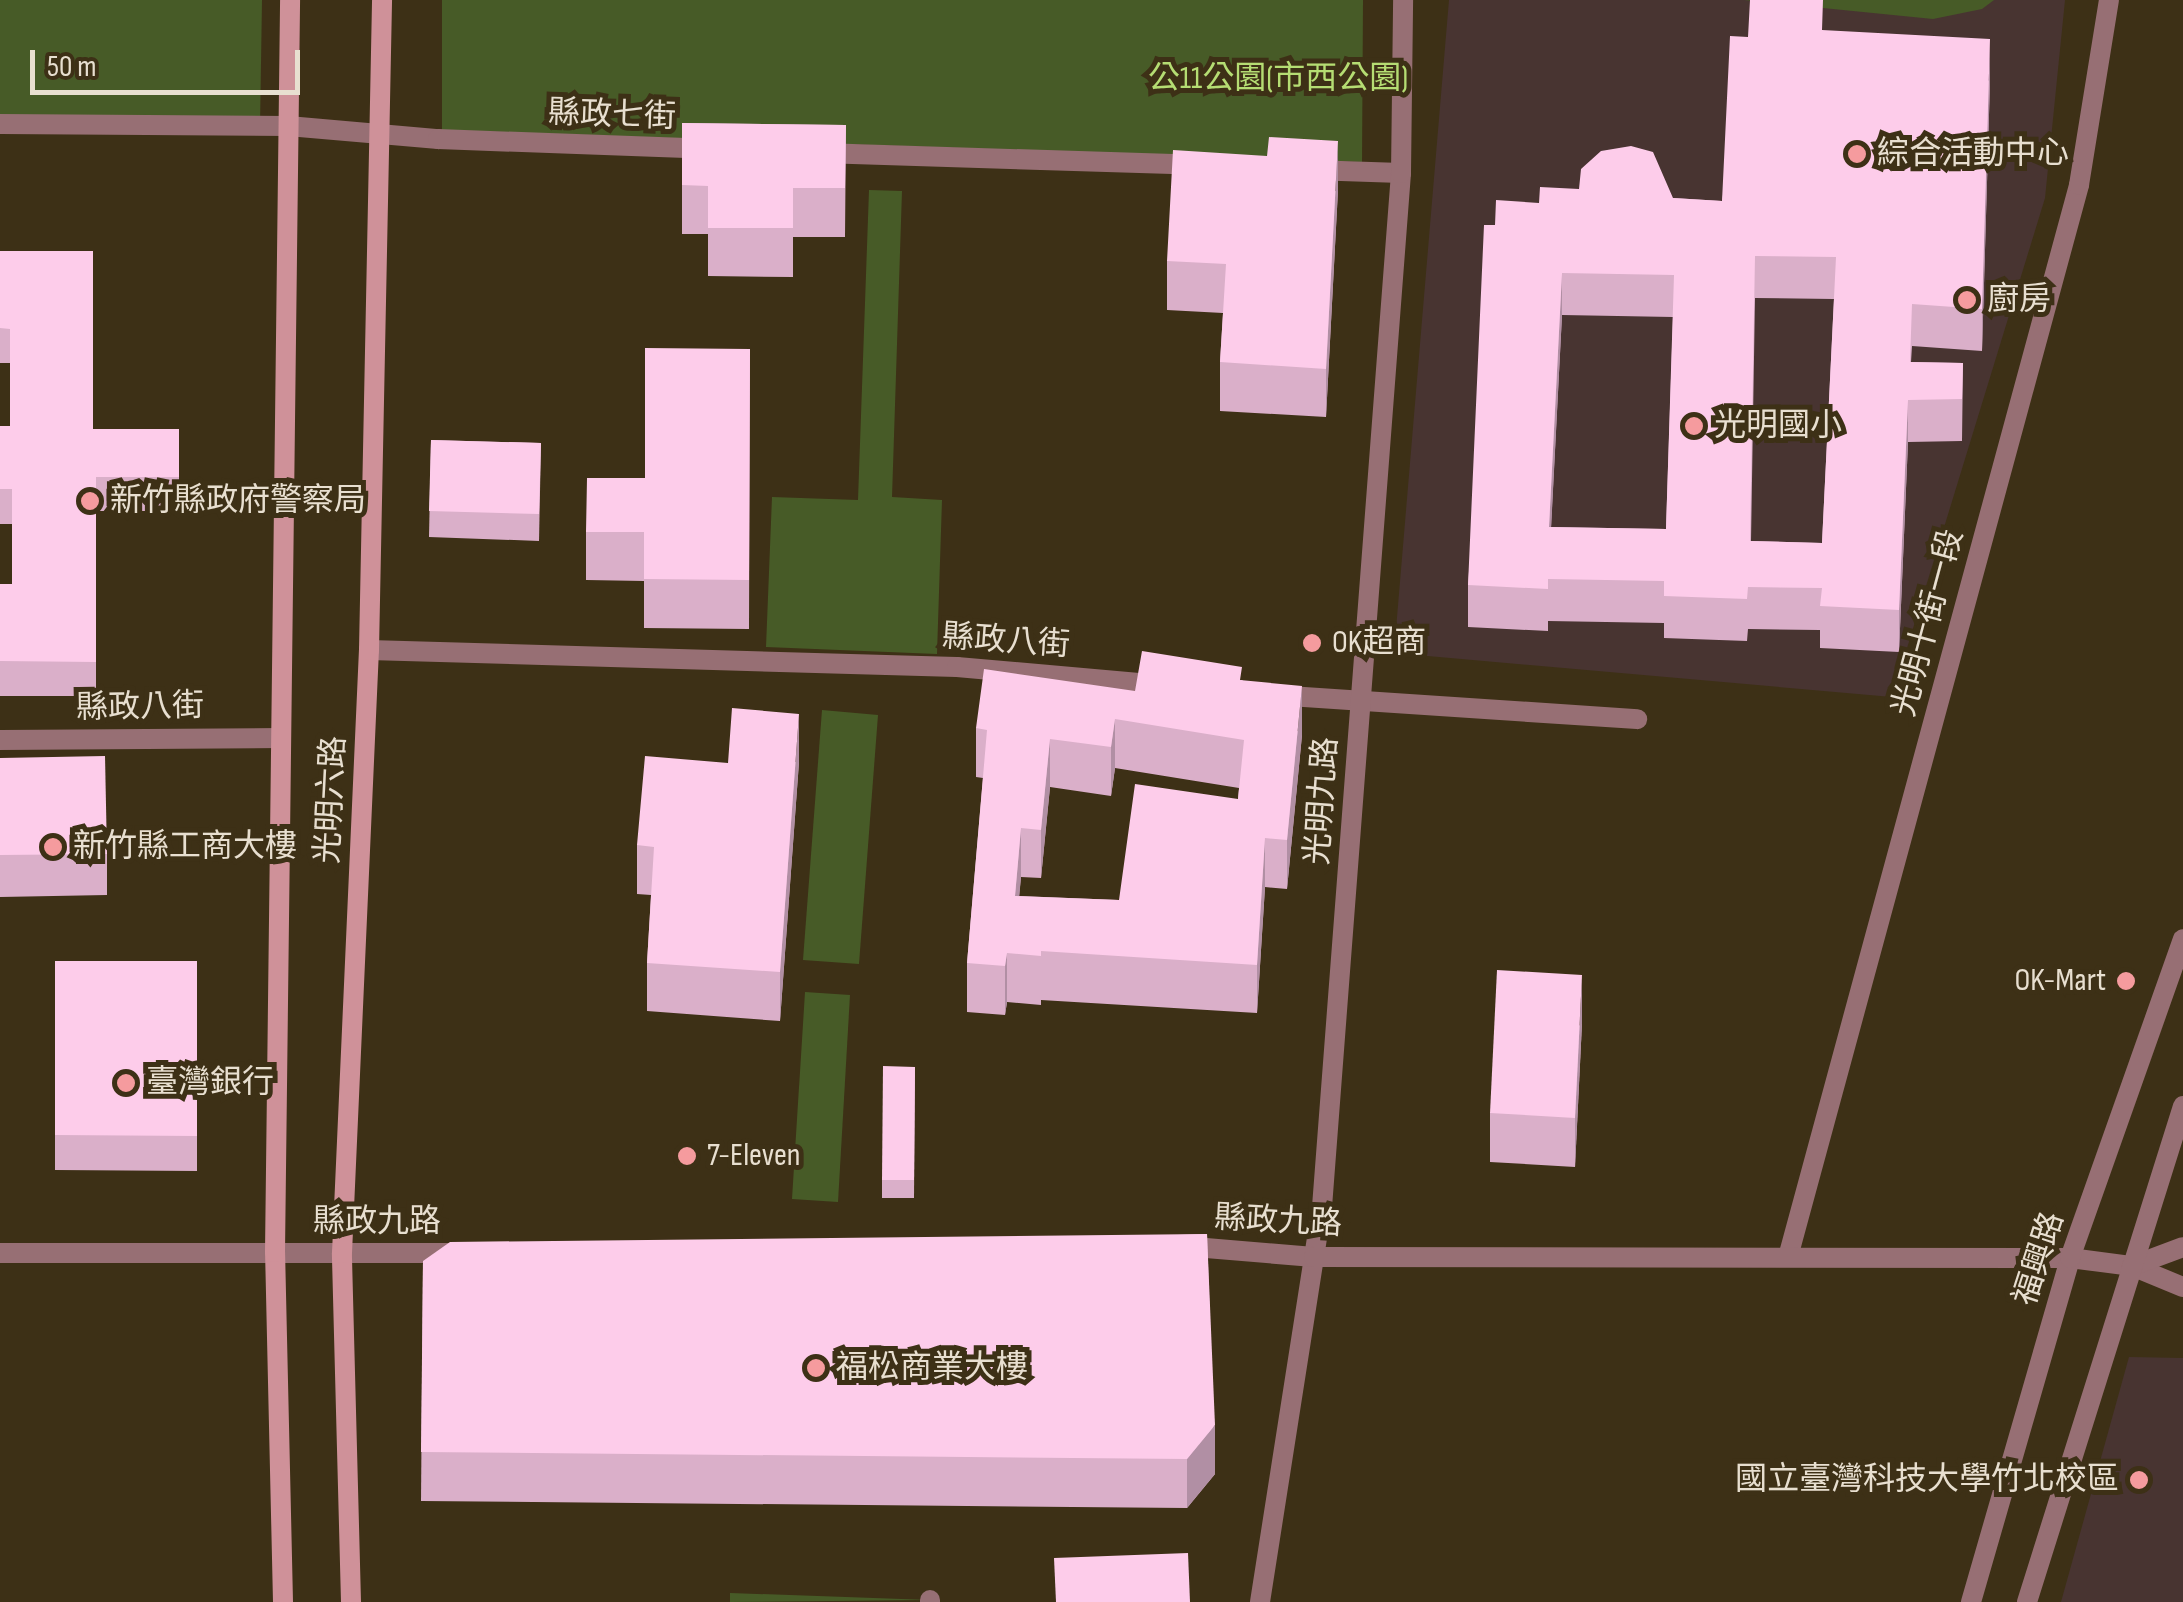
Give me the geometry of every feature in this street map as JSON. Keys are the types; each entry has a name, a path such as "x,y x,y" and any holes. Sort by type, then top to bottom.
{"main road":[{"name":"光明六路","path":"283,1602 275,1252 290,0"},
{"name":"光明六路","path":"351,1602 342,1253 369,650 382,0"}],"street":[{"name":"光明九路","path":"1260,1602 1322,1207 1402,174 1402,0"},
{"name":"光明十街一段","path":"1788,1257 2079,185 2109,0"},
{"name":"縣政七街","path":"0,124 288,126 724,150"},
{"path":"800,152 1222,166"},
{"path":"1298,170 1402,174"},
{"name":"縣政八街","path":"369,650 957,667 1188,688"},
{"path":"1245,693 1638,719"},
{"name":"縣政八街","path":"0,740 281,738"},
{"name":"福興路","path":"1972,1602 2070,1258 2183,939"},
{"path":"2027,1602 2183,1106"},
{"name":"縣政九路","path":"1169,1246 1314,1257 2070,1258 2132,1266"},
{"path":"2132,1266 2183,1246"},
{"name":"縣政九路","path":"0,1253 482,1252"},
{"path":"2132,1266 2183,1286"}],"shaded area":[{"name":"光明國小","path":"1449,0 2065,0 2045,198 1892,697 1394,653"},
{"name":"國立臺灣科技大學竹北校區","path":"2129,1357 2183,1358 2183,1602 2061,1602"}],"green space":[{"path":"0,0 262,0 260,126 0,124"},
{"name":"公11公園(市西公園)","path":"442,0 1363,0 1362,162 442,130"},
{"path":"1744,0 1994,0 1982,9 1933,19"},
{"path":"869,190 902,191 892,497 942,500 937,654 766,647 772,497 858,500"},
{"path":"822,710 878,715 859,964 803,960"},
{"path":"805,992 850,995 838,1202 792,1199"},
{"path":"730,1593 930,1600 730,1602"}],"building":[{"path":"1750,0 1823,0 1822,30 1990,39 1982,309 1912,304 1910,362 1963,363 1962,399 1908,400 1899,610 1820,606 1822,588 1748,587 1747,599 1664,596 1664,581 1548,579 1548,589 1468,585 1484,225 1495,225 1496,200 1539,203 1540,187 1579,189 1581,169 1601,151 1631,146 1653,152 1673,198 1722,201 1730,36 1748,37","holes":["1755,256 1836,257 1822,543 1750,541","1562,273 1674,275 1666,529 1549,527"]},
{"path":"682,123 846,125 845,188 793,188 793,228 708,228 708,186 682,185"},
{"path":"1269,137 1338,141 1326,369 1220,362 1226,264 1167,261 1173,150 1267,156"},
{"name":"新竹縣政府警察局","path":"0,251 93,251 93,429 179,429 179,477 96,477 96,662 0,661 0,584 12,584 12,489 0,489 0,426 10,426 10,329 0,328"},
{"path":"645,348 750,349 749,580 644,579 644,532 586,532 587,478 645,478"},
{"path":"431,440 541,443 539,514 429,511"},
{"path":"1142,651 1242,667 1240,680 1302,686 1287,840 1265,838 1257,965 1041,951 1041,956 1007,953 1005,966 967,963 987,730 976,728 984,669 1135,691","holes":["1115,719 1244,740 1238,799 1135,784 1119,900 1015,896 1021,828 1041,830 1050,739 1111,747"]},
{"path":"732,708 799,714 780,972 647,963 654,847 637,845 645,756 728,763"},
{"path":"105,756 107,854 0,855 0,758"},
{"name":"臺灣銀行","path":"55,961 197,961 197,1136 55,1135"},
{"path":"1497,970 1582,975 1575,1118 1490,1113"},
{"path":"883,1066 915,1067 914,1180 882,1180"},
{"name":"福松商業大樓","path":"1207,1234 1215,1425 1187,1459 421,1452 423,1261 450,1242"},
{"path":"1188,1553 1190,1602 1056,1602 1054,1558"}],"place":[{"name":"綜合活動中心","path":"1857,154"},
{"name":"廚房","path":"1967,300"},
{"name":"光明國小","path":"1694,426"},
{"name":"新竹縣政府警察局","path":"90,501"},
{"name":"OK超商","path":"1312,643"},
{"name":"新竹縣工商大樓","path":"53,847"},
{"name":"OK-Mart","path":"2126,981"},
{"name":"臺灣銀行","path":"126,1083"},
{"name":"7-Eleven","path":"687,1156"},
{"name":"福松商業大樓","path":"816,1368"},
{"name":"國立臺灣科技大學竹北校區","path":"2139,1480"}]}
